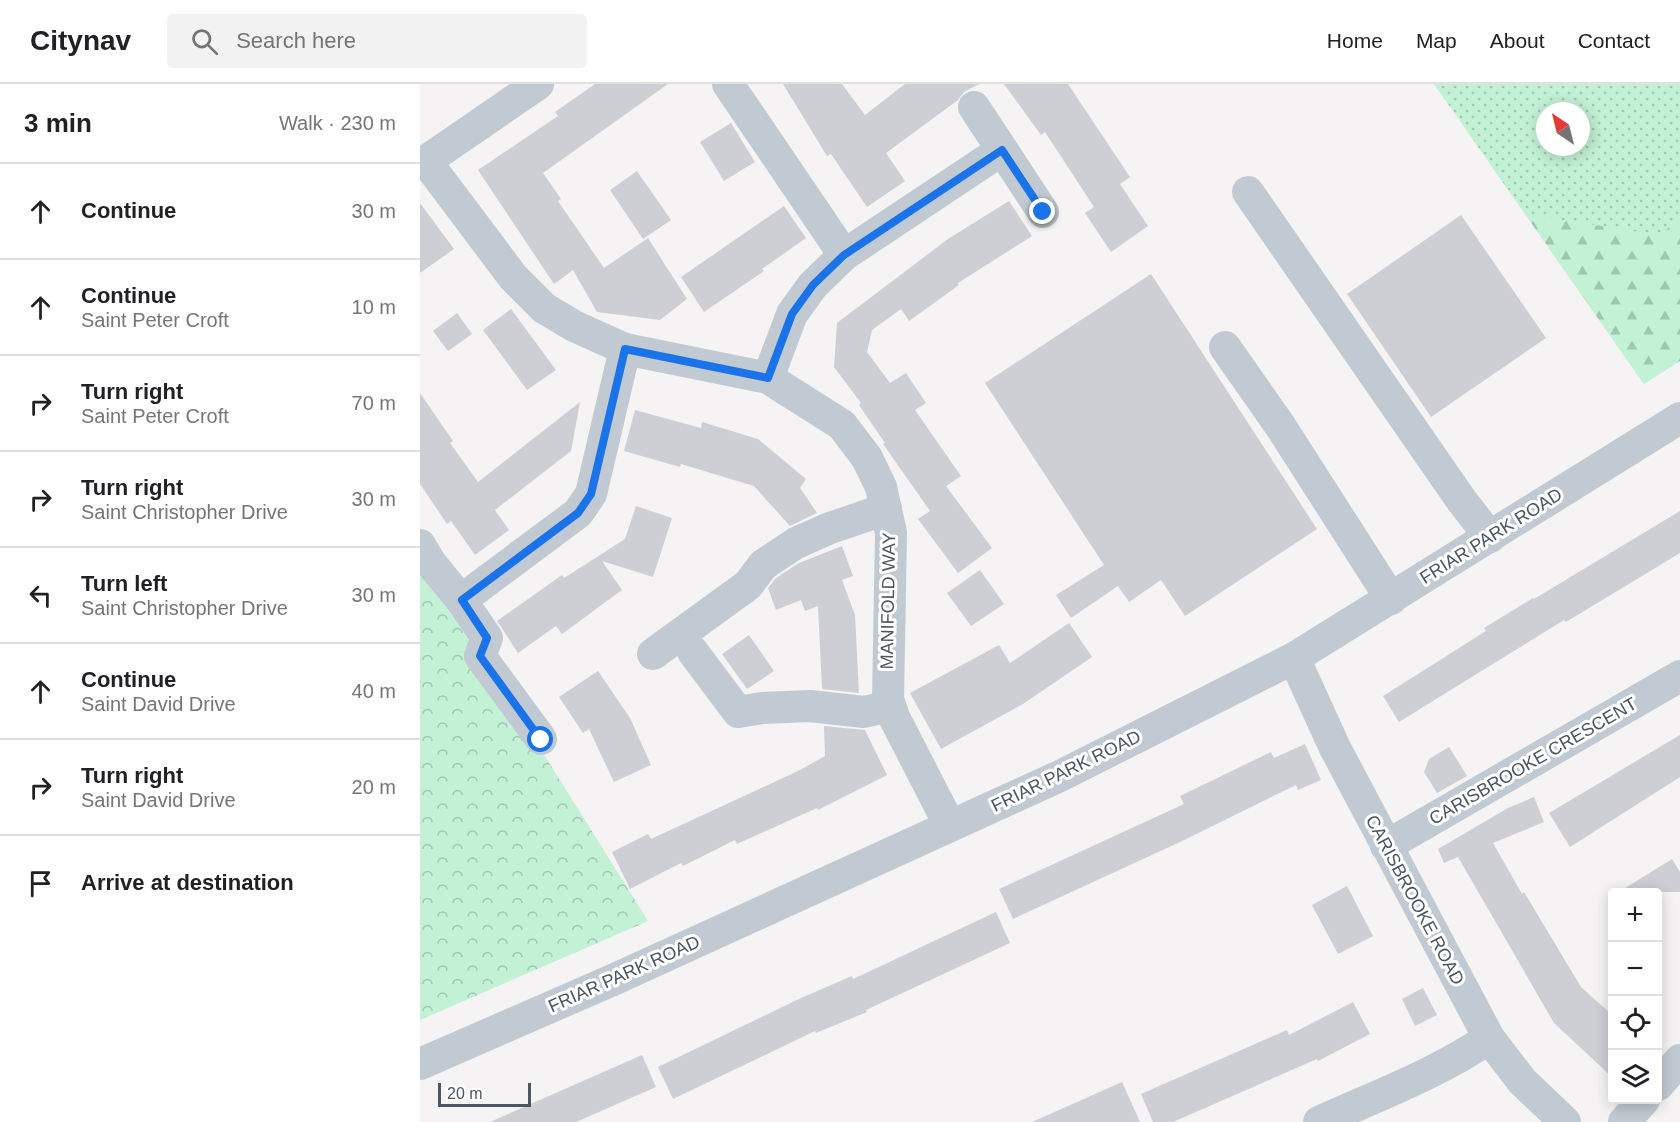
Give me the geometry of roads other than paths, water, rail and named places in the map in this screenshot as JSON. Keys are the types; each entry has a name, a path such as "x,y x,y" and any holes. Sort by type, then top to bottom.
{"street":[{"path":"538,84 423,163 513,277 544,308 574,326 625,349 768,378 792,314 813,285 844,255 1002,150"},
{"path":"728,84 844,255"},
{"path":"974,107 1043,212"},
{"path":"1248,192 1462,501 1490,537"},
{"path":"1225,347 1287,436 1391,599"},
{"path":"462,600 578,513 591,494 625,349"},
{"name":"MANIFOLD WAY","path":"768,378 842,425 867,458 881,487 891,533 886,681 888,699 950,826"},
{"name":"FRIAR PARK ROAD","path":"420,1064 615,979 1060,776 1294,658 1680,418"},
{"path":"653,654 748,585 763,566 796,543 830,528 886,509"},
{"path":"425,553 462,600 487,638 480,656 541,740"},
{"path":"693,652 738,712 762,708 810,706 864,711 890,706"},
{"name":"CARISBROOKE ROAD","path":"1294,658 1335,748 1488,1038 1522,1081 1565,1122"},
{"name":"CARISBROOKE CRESCENT","path":"1386,846 1680,676"},
{"path":"1319,1122 1430,1073 1461,1057 1488,1038"},
{"path":"1662,1080 1680,1060"},
{"path":"1624,1122 1640,1104"}]}
